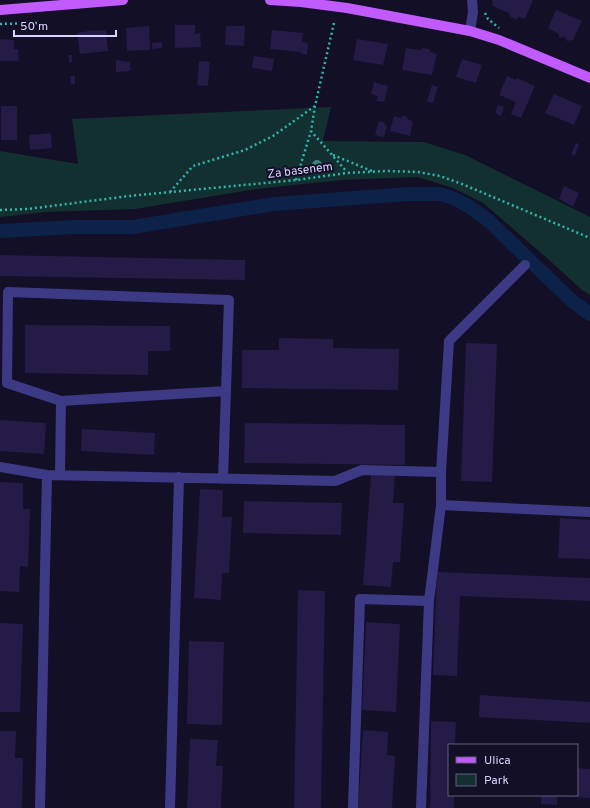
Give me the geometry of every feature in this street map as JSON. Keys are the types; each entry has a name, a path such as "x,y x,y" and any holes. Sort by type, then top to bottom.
{"main road":[{"path":"0,10 123,0"},
{"path":"270,0 301,2 347,8 470,31 505,42 590,78"}],"street":[{"path":"470,31 473,12 472,0"},
{"path":"421,808 429,601 440,504 449,341 525,265"},
{"path":"224,478 229,300 8,292 7,383 61,401 226,391"},
{"path":"60,475 61,401"},
{"path":"0,468 47,475 335,481 362,470 441,472"},
{"path":"40,808 47,475"},
{"path":"170,808 179,478"},
{"path":"440,504 590,512"},
{"path":"353,808 360,599 429,601"}],"path":[{"path":"485,6 485,13 488,19 497,26"},
{"path":"0,24 38,22"},
{"path":"296,180 311,131 315,106 334,23"},
{"path":"170,193 193,166 245,150 273,136 315,106"},
{"path":"311,131 347,173"},
{"path":"332,155 373,172"},
{"name":"Za basenem","path":"0,210 296,180 347,173 418,172 440,176 484,192 590,238"}],"green space":[{"path":"331,107 323,141 424,142 465,155 590,217 590,295 582,290 483,203 453,188 417,177 342,180 256,189 135,209 46,212 0,217 0,151 78,164 72,119"}],"building":[{"path":"492,0 533,0 525,19 518,17 517,20 509,16 510,14 493,6"},
{"path":"556,10 582,21 573,40 567,41 564,36 561,38 559,37 559,34 548,28"},
{"path":"175,25 195,25 195,34 200,33 201,47 175,48"},
{"path":"149,26 150,50 127,51 126,28"},
{"path":"226,26 245,26 244,46 225,45"},
{"path":"106,30 108,51 80,54 77,33"},
{"path":"272,30 303,33 302,42 308,43 307,54 270,49"},
{"path":"0,39 14,40 14,49 18,49 19,61 0,61"},
{"path":"357,39 388,44 383,65 353,60"},
{"path":"162,42 162,48 152,49 152,43"},
{"path":"406,48 420,50 423,48 429,49 431,52 437,54 432,75 402,70"},
{"path":"68,55 72,55 72,62 69,63"},
{"path":"254,56 274,59 272,71 252,68"},
{"path":"462,59 482,65 476,83 456,77"},
{"path":"116,60 130,62 130,71 116,72"},
{"path":"199,61 210,62 208,86 197,85"},
{"path":"70,76 75,76 75,84 71,84"},
{"path":"507,76 516,80 517,78 535,86 521,118 511,114 516,102 499,95"},
{"path":"374,82 388,86 384,102 376,101 378,96 371,94"},
{"path":"432,85 438,87 433,103 427,101"},
{"path":"554,94 582,106 574,125 545,113"},
{"path":"498,105 504,107 501,116 495,113"},
{"path":"1,106 17,106 17,140 1,140"},
{"path":"402,115 413,121 410,136 390,131 394,116 401,118"},
{"path":"379,121 385,123 384,125 387,126 384,137 375,135"},
{"path":"51,133 52,148 30,150 29,135"},
{"path":"576,143 579,144 575,156 571,154"},
{"path":"564,186 579,193 573,207 559,199"},
{"path":"0,255 245,260 245,280 0,276"},
{"path":"25,325 170,326 170,351 148,351 148,375 25,373"},
{"path":"279,338 333,339 333,348 399,349 398,390 242,388 242,350 279,350"},
{"path":"466,343 497,344 492,482 461,481"},
{"path":"0,420 46,423 44,454 0,451"},
{"path":"245,423 405,425 405,465 244,463"},
{"path":"82,429 155,433 154,455 81,451"},
{"path":"371,475 395,476 393,503 404,503 400,562 393,562 391,587 363,585"},
{"path":"0,482 23,483 23,509 30,509 28,567 20,566 19,592 0,591"},
{"path":"200,489 223,490 222,517 232,517 229,573 222,573 221,600 194,598"},
{"path":"244,501 342,503 341,535 243,533"},
{"path":"560,518 590,520 590,559 558,558"},
{"path":"437,572 590,578 590,601 460,596 457,676 433,675"},
{"path":"298,590 325,591 321,808 294,808"},
{"path":"366,622 400,624 396,712 362,710"},
{"path":"0,623 23,624 20,712 0,712"},
{"path":"189,641 224,642 222,725 187,724"},
{"path":"480,695 590,702 590,723 479,717"},
{"path":"431,721 456,722 455,744 448,744 448,796 454,796 454,808 430,808"},
{"path":"363,730 388,732 387,755 395,756 392,808 358,808"},
{"path":"0,731 16,731 15,758 23,758 22,808 0,808"},
{"path":"190,739 218,740 216,766 223,766 221,808 187,808"},
{"path":"578,768 590,769 590,798 557,796 578,796"},
{"path":"541,796 557,796 557,805 541,804"}],"waterway":[{"path":"0,231 75,227 133,227 274,204 408,194 441,194 470,207 489,221 572,301 590,314"}]}
